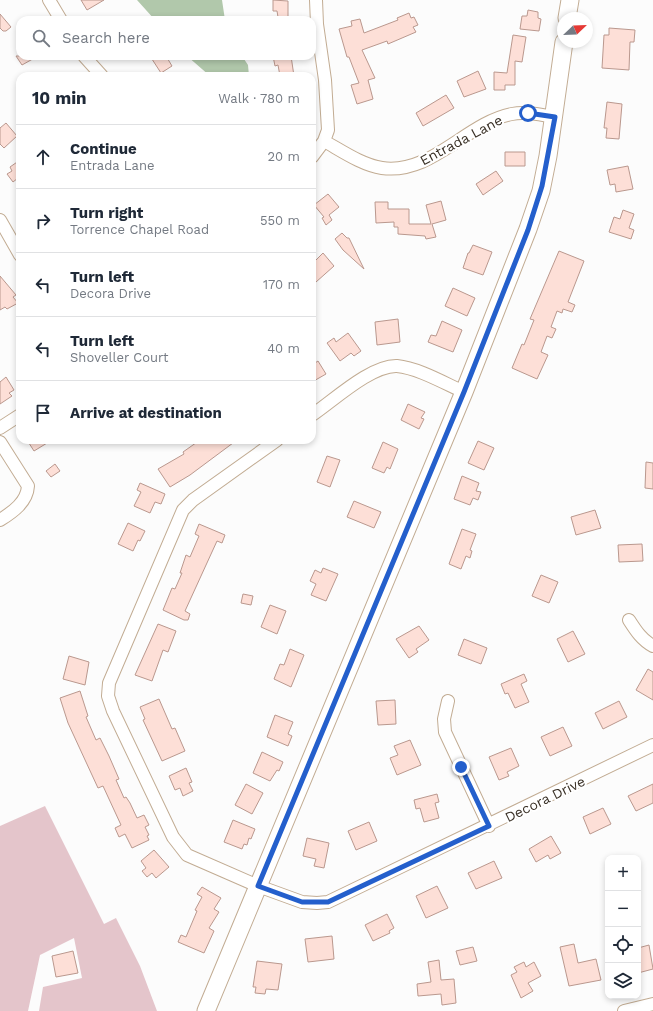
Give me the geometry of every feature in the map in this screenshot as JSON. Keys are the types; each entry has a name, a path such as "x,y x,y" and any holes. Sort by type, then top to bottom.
{"street":[{"path":"49,0 59,16"},
{"path":"316,152 324,141 328,130 328,114 318,0"},
{"path":"568,12 570,0"},
{"path":"206,1011 464,392 528,230 542,186 555,117 563,48"},
{"path":"88,60 98,72"},
{"name":"Entrada Lane","path":"324,141 374,166 402,168 420,162 498,118 518,113 555,117"},
{"path":"0,220 16,248"},
{"path":"316,412 369,375 389,367 405,368 464,392"},
{"path":"0,428 16,418"},
{"path":"0,442 28,486 25,497 20,504 0,520"},
{"name":"Decora Drive","path":"271,444 193,500 182,510 111,676 108,689 113,711 177,845 187,855 258,886 302,902 328,902 489,826 653,745"},
{"path":"629,620 636,632 645,641 653,646"},
{"path":"448,701 444,719 445,732 489,826"},
{"path":"624,1011 653,1004"}],"shaded area":[{"path":"137,0 222,0 224,16 151,16"},
{"path":"192,60 245,60 248,65 249,72 205,72"},
{"path":"45,806 104,924 116,918 140,966 157,1011 39,1011 43,987 82,978 74,938 40,955 28,1011 0,1011 0,826"}],"building":[{"path":"81,0 104,0 87,10"},
{"path":"273,0 288,1 288,16 278,16 277,11 273,11"},
{"path":"528,10 538,12 538,18 541,19 539,31 520,29 522,16 527,16"},
{"path":"409,13 411,18 414,17 418,25 413,27 416,32 388,44 387,41 362,50 375,78 368,80 373,99 357,104 351,85 359,83 349,57 347,57 339,29 352,26 351,21 360,19 364,33 398,20 397,18"},
{"path":"0,14 11,27 6,31 3,31 0,28"},
{"path":"609,28 635,30 634,42 630,42 629,70 602,68 604,35 609,35"},
{"path":"513,35 526,37 522,62 515,61 515,85 505,85 505,90 494,90 494,72 507,73"},
{"path":"19,60 31,60 22,65"},
{"path":"153,60 168,60 172,66 160,72"},
{"path":"274,60 292,60 293,72 279,72 278,65 275,66"},
{"path":"478,71 486,89 464,97 457,81"},
{"path":"446,95 454,108 423,126 416,113"},
{"path":"607,102 622,104 619,139 606,138 607,128 604,128"},
{"path":"6,123 16,135 16,137 4,148 0,144 0,128"},
{"path":"505,152 525,152 525,166 505,166"},
{"path":"16,163 16,180 13,182 7,174 12,171 10,167"},
{"path":"628,166 633,189 616,192 615,184 610,185 607,170"},
{"path":"496,171 503,181 483,195 476,184"},
{"path":"328,194 339,207 329,215 332,220 326,225 322,218 324,217 316,207 316,203"},
{"path":"441,201 446,220 432,224 436,237 426,239 425,236 398,234 398,227 394,227 394,222 376,223 375,202 388,202 388,209 409,209 409,224 431,224 426,205"},
{"path":"623,210 634,214 629,228 634,230 631,239 609,232 614,217 620,219"},
{"path":"342,233 349,238 364,269 343,250 335,239"},
{"path":"473,245 492,252 483,275 463,268 468,253"},
{"path":"559,251 584,261 568,302 575,305 572,312 563,309 562,313 557,311 551,327 556,329 552,338 547,336 541,352 548,355 537,379 512,368 522,344 524,345 534,320 530,319"},
{"path":"323,253 334,266 316,282 316,260"},
{"path":"0,276 16,295 13,297 16,301 16,304 7,309 5,307 0,310"},
{"path":"453,288 475,298 467,316 445,306"},
{"path":"398,319 400,342 377,345 375,322"},
{"path":"442,321 462,330 453,352 428,342 431,335 436,336"},
{"path":"348,333 361,351 354,356 351,353 340,361 327,343 334,338 336,342"},
{"path":"318,361 326,374 316,380 316,362"},
{"path":"6,377 14,390 9,393 12,396 0,404 0,382"},
{"path":"408,404 425,412 421,418 424,419 419,429 401,420"},
{"path":"478,441 494,448 484,470 468,463"},
{"path":"383,442 398,449 390,469 387,467 384,473 372,468"},
{"path":"30,444 45,444 34,451"},
{"path":"194,444 232,444 190,475 170,487 158,469 184,454 183,452"},
{"path":"327,456 340,460 330,487 317,482"},
{"path":"646,462 653,463 653,489 645,488"},
{"path":"55,464 60,471 51,477 46,471"},
{"path":"462,476 479,483 476,491 481,492 478,500 473,498 470,505 454,499"},
{"path":"140,483 165,494 161,504 155,502 150,513 134,506 141,492 137,490"},
{"path":"354,501 381,512 374,528 347,517"},
{"path":"595,510 601,528 576,535 571,517"},
{"path":"128,523 145,531 140,541 138,540 133,551 118,544"},
{"path":"199,524 225,535 222,543 217,541 185,611 190,614 188,620 184,620 163,610 172,588 175,589 182,573 180,573 186,555 190,557 199,536 195,534"},
{"path":"462,529 476,534 470,550 472,551 470,558 466,556 461,569 449,564"},
{"path":"642,544 643,561 619,562 618,545"},
{"path":"323,568 338,574 326,601 311,595 316,584 310,581 315,570 321,573"},
{"path":"541,575 558,582 549,603 532,596"},
{"path":"243,594 253,596 251,605 241,603"},
{"path":"270,605 286,611 277,634 261,627"},
{"path":"158,624 176,631 168,652 163,650 152,681 135,675"},
{"path":"419,626 429,640 416,649 418,652 409,658 396,639"},
{"path":"573,631 585,654 568,662 557,639"},
{"path":"464,639 487,648 481,664 458,655"},
{"path":"290,649 304,655 291,687 274,679 280,664 284,665"},
{"path":"69,656 89,662 85,685 63,679"},
{"path":"648,669 653,672 653,700 636,690"},
{"path":"524,674 527,681 521,684 529,702 515,708 508,693 505,694 501,684"},
{"path":"80,691 88,716 86,717 96,740 100,738 109,756 119,779 116,780 124,798 126,797 130,803 137,818 144,815 149,825 145,827 149,835 147,836 149,840 132,848 125,834 119,837 115,828 121,825 103,786 98,788 68,723 60,698"},
{"path":"159,699 172,729 175,728 185,751 162,761 143,720 145,719 140,707"},
{"path":"395,700 396,724 378,725 376,701"},
{"path":"619,701 627,717 603,729 595,713"},
{"path":"275,715 293,722 288,734 292,736 288,746 267,737"},
{"path":"563,727 572,746 550,756 541,737"},
{"path":"410,740 421,765 397,775 390,758 398,755 394,746"},
{"path":"511,748 519,766 507,772 509,776 499,780 489,757"},
{"path":"262,752 283,762 279,771 277,770 270,781 253,773"},
{"path":"186,768 192,782 189,783 193,791 183,796 180,788 175,790 169,776"},
{"path":"246,784 263,793 252,814 235,805"},
{"path":"653,784 653,803 636,811 628,796"},
{"path":"437,794 439,802 435,803 439,818 424,822 420,808 416,809 414,800"},
{"path":"603,808 611,824 590,834 583,817"},
{"path":"233,820 255,829 251,839 249,838 247,845 244,844 242,849 224,842"},
{"path":"369,822 377,841 356,850 348,831"},
{"path":"551,836 561,853 550,859 548,855 536,862 529,849"},
{"path":"307,838 329,843 324,868 314,866 316,859 303,856"},
{"path":"154,850 169,867 156,878 152,873 147,877 142,871 146,868 141,861"},
{"path":"494,861 502,878 476,889 468,873"},
{"path":"437,886 448,908 426,918 416,896"},
{"path":"202,887 221,898 214,909 219,912 209,928 214,931 204,953 178,942 181,935 186,937 197,911 195,910 202,897 197,894"},
{"path":"387,914 394,928 389,931 390,933 373,941 365,925"},
{"path":"332,936 334,959 308,962 305,939"},
{"path":"574,944 578,963 596,959 601,980 569,986 560,947"},
{"path":"649,945 653,969 641,972 641,963 641,947"},
{"path":"473,947 477,961 460,965 456,951"},
{"path":"73,951 78,973 56,977 52,956"},
{"path":"439,960 441,980 454,979 456,1003 442,1005 441,994 418,996 417,984 431,982 428,962"},
{"path":"257,961 282,964 278,990 266,989 265,994 255,993 256,987 253,987"},
{"path":"524,962 526,967 534,962 541,976 528,983 533,991 521,998 511,975 517,972 514,967"}],"route":[{"path":"461,767 489,826 328,902 302,902 258,886 464,392 528,230 542,186 555,117 528,113"}]}
